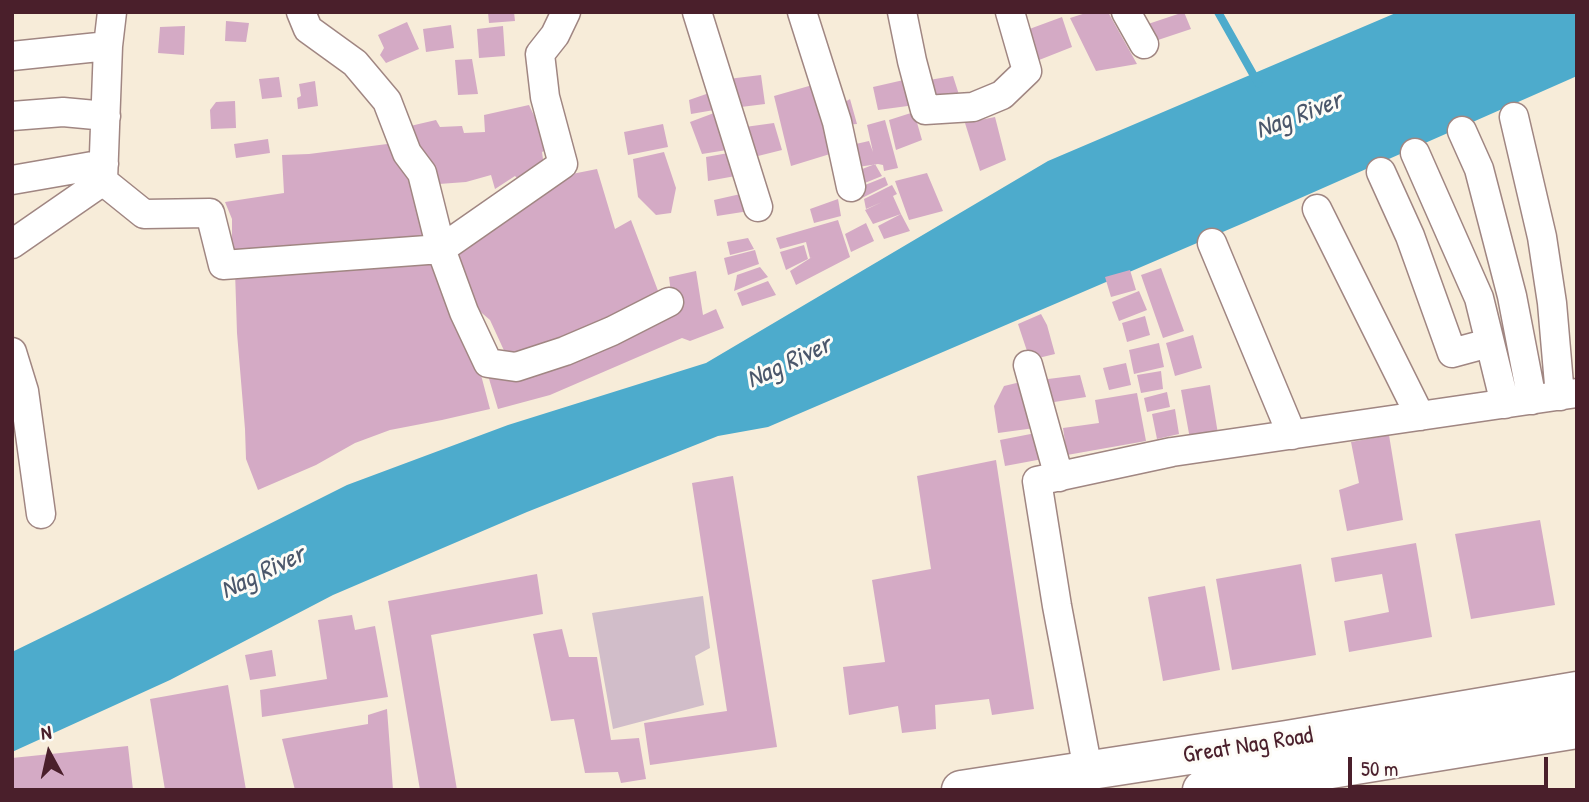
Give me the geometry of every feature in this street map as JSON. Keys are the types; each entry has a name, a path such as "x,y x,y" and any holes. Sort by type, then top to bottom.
{"main road":[{"name":"Great Nag Road","path":"961,790 1287,740 1577,691"},
{"name":"Great Nag Road","path":"1202,790 1577,729"}],"street":[{"path":"112,12 108,46 104,172 144,214 210,213 223,265 441,249 563,164 545,97 540,54 555,35 566,12"},
{"path":"300,12 308,29 355,63 387,101 407,153 422,173 441,249 464,312 488,363 516,368 612,331 668,302"},
{"path":"697,12 758,207"},
{"path":"802,12 837,122 851,187"},
{"path":"902,12 925,110 973,107 1002,95 1027,71 1010,12"},
{"path":"1126,12 1144,44"},
{"path":"12,56 108,46"},
{"path":"12,116 64,112 106,116"},
{"path":"1514,117 1542,237 1552,303 1556,397"},
{"path":"1462,131 1479,169 1512,296 1556,397"},
{"path":"1415,153 1479,298 1505,404"},
{"path":"12,180 104,172"},
{"path":"12,244 104,172"},
{"path":"1381,172 1410,236 1452,353 1489,343"},
{"path":"1317,209 1420,416"},
{"path":"1212,243 1292,435"},
{"path":"12,352 24,391 41,514"},
{"path":"1028,365 1059,477"},
{"path":"1088,770 1037,481 1171,452 1556,397"}],"shaded area":[{"path":"703,596 710,648 695,656 704,705 613,729 592,613"}],"water":[{"name":"Nag River","path":"1398,12 1577,12 1577,76 1246,222 768,427 718,436 527,512 333,595 170,680 12,752 12,652 347,485 508,425 706,363 1048,161"}],"building":[{"path":"488,12 514,12 515,21 489,23"},
{"path":"1089,12 1108,12 1137,64 1096,71 1070,18"},
{"path":"1184,12 1191,29 1155,41 1148,24"},
{"path":"1062,17 1072,47 1029,64 1024,31"},
{"path":"226,21 249,23 246,42 225,41"},
{"path":"407,22 419,49 386,63 380,55 384,48 378,35"},
{"path":"451,25 454,48 426,52 423,29"},
{"path":"185,26 184,55 158,53 160,27"},
{"path":"503,26 505,56 479,58 477,29"},
{"path":"472,59 478,94 458,95 455,60"},
{"path":"761,75 765,104 733,108 728,79"},
{"path":"953,76 962,104 928,106 923,81"},
{"path":"279,77 282,97 262,99 259,79"},
{"path":"908,79 915,105 878,110 873,87"},
{"path":"315,81 318,106 298,109 297,98 301,96 299,84"},
{"path":"816,84 830,154 791,166 774,96"},
{"path":"715,91 720,109 691,114 689,100"},
{"path":"850,99 857,124 843,125 838,106"},
{"path":"235,101 236,128 211,129 210,110 216,102"},
{"path":"529,105 553,147 542,152 544,166 524,185 515,176 495,189 491,175 466,182 439,184 406,127 436,120 440,127 462,126 464,133 485,132 484,115"},
{"path":"722,110 733,149 702,154 690,122"},
{"path":"914,112 922,140 896,150 889,120"},
{"path":"995,117 1006,160 980,171 965,123"},
{"path":"885,120 898,168 884,171 883,165 878,164 851,168 847,146 869,141 873,152 867,125"},
{"path":"774,123 782,150 750,158 745,127"},
{"path":"663,124 668,147 628,155 624,132"},
{"path":"268,139 270,153 236,158 234,144"},
{"path":"395,143 412,170 431,241 232,256 232,219 225,202 284,193 282,155"},
{"path":"664,152 676,188 671,213 656,215 638,197 633,159"},
{"path":"734,152 741,175 708,181 706,157"},
{"path":"875,164 882,176 855,187 852,173"},
{"path":"597,169 615,229 631,220 660,296 629,314 507,357 490,320 476,308 449,253 562,176"},
{"path":"927,173 943,211 909,220 895,181"},
{"path":"885,177 888,185 856,201 855,189"},
{"path":"892,185 897,194 893,196 901,214 873,224 865,210 882,202 866,209 864,199"},
{"path":"745,193 749,211 717,216 714,200"},
{"path":"838,199 841,216 814,223 810,209"},
{"path":"901,214 910,231 884,239 878,226"},
{"path":"838,220 850,257 796,285 790,271 812,257 810,258 806,242 780,249 776,238"},
{"path":"866,223 874,241 851,252 845,234"},
{"path":"748,238 754,249 730,255 727,242"},
{"path":"804,245 808,259 786,270 780,252"},
{"path":"755,250 759,264 728,275 724,258"},
{"path":"434,257 476,356 490,409 390,430 355,443 316,465 258,490 246,459 235,271"},
{"path":"760,267 768,277 734,291 737,275"},
{"path":"1161,268 1184,331 1163,338 1141,275"},
{"path":"1130,270 1136,290 1111,297 1105,277"},
{"path":"696,271 703,315 716,309 724,328 690,341 682,338 550,395 498,409 487,372 673,309 669,277"},
{"path":"768,281 776,295 742,306 737,293"},
{"path":"1139,291 1147,310 1119,321 1112,302"},
{"path":"1041,314 1055,354 1030,360 1018,324"},
{"path":"1145,316 1150,335 1127,342 1122,323"},
{"path":"1193,335 1202,368 1175,376 1166,343"},
{"path":"1159,343 1164,367 1134,374 1129,350"},
{"path":"1126,363 1131,385 1109,390 1103,368"},
{"path":"1161,371 1163,389 1141,393 1137,375"},
{"path":"1080,375 1086,397 1048,403 1040,380"},
{"path":"1029,380 1042,427 998,433 994,406 1004,386"},
{"path":"1210,385 1218,434 1190,439 1181,390"},
{"path":"1167,392 1170,407 1147,412 1144,398"},
{"path":"1137,393 1146,441 1067,455 1063,428 1099,423 1095,400"},
{"path":"1175,409 1179,434 1157,439 1152,414"},
{"path":"1046,431 1048,458 1005,466 1000,440"},
{"path":"1389,435 1403,520 1347,531 1339,490 1359,483 1351,442"},
{"path":"996,460 1034,709 992,715 989,699 935,705 936,729 902,733 898,706 849,715 843,667 885,662 872,580 931,569 917,476"},
{"path":"733,476 777,747 650,765 644,723 727,711 692,483"},
{"path":"1540,520 1555,605 1471,619 1455,534"},
{"path":"1416,543 1432,637 1349,652 1344,621 1389,612 1382,574 1335,582 1331,558"},
{"path":"1301,564 1316,655 1232,670 1216,579"},
{"path":"537,574 543,614 431,635 457,790 420,790 388,601"},
{"path":"1205,586 1220,670 1163,681 1148,597"},
{"path":"352,615 355,630 375,626 388,697 262,717 260,690 327,679 318,620"},
{"path":"562,629 569,657 597,657 611,740 639,738 646,779 621,783 618,772 585,773 574,719 551,721 533,634"},
{"path":"272,650 276,676 250,680 245,655"},
{"path":"228,685 246,790 165,790 150,699"},
{"path":"387,709 393,790 295,790 282,739 368,724 368,715"},
{"path":"128,746 133,790 14,790 12,758"}],"waterway":[{"path":"1218,12 1258,83"}]}
